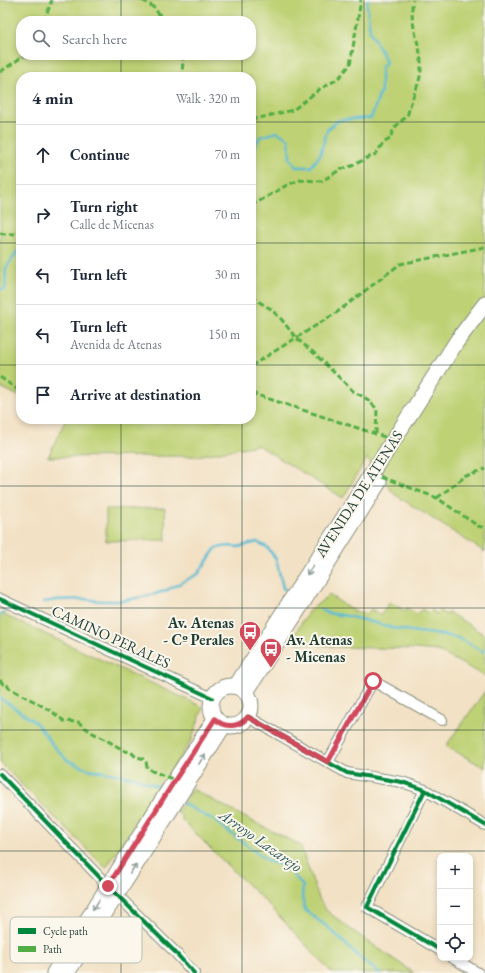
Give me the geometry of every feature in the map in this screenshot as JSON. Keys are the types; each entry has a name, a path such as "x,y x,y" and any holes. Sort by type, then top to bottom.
{"main road":[{"name":"AVENIDA DE ATENAS","path":"241,689 458,341 485,304"},
{"name":"AVENIDA DE ATENAS","path":"241,689 465,348 485,321"},
{"path":"229,686 241,689 249,698 251,704 248,717 240,724 229,726 220,722 212,714 210,709 212,698 216,692 222,688 229,686"},
{"path":"93,917 220,722"},
{"path":"97,917 112,890"},
{"path":"54,973 61,963"},
{"path":"67,973 72,963"}],"street":[{"name":"CAMINO PERALES","path":"0,599 212,698"},
{"path":"328,762 373,681 442,720"},
{"path":"248,717 347,773 402,782 425,790 485,825"},
{"path":"0,774 139,917"},
{"path":"425,790 368,907 437,948"},
{"path":"142,920 194,973"},
{"path":"458,961 478,973"}],"green space":[{"path":"0,0 485,0 485,552 394,494 367,458 343,498 258,445 197,456 48,457 64,424 256,424 256,72 16,72 16,395 0,387"},
{"path":"165,508 166,540 106,541 106,509"},
{"path":"329,595 354,611 367,614 371,609 381,615 390,602 405,611 407,608 417,614 422,609 428,613 431,610 437,614 440,611 446,615 448,612 485,635 485,676 438,651 340,647 290,642 308,612"},
{"path":"0,613 203,707 192,739 106,868 0,763"},
{"path":"485,691 485,768 446,746"},
{"path":"192,789 300,845 320,901 327,911 414,973 332,973 265,901 182,820 182,817 177,812"}],"waterway":[{"path":"256,145 260,137 277,132 289,139 290,158 296,167 311,167 320,155 327,130 339,120 371,118 381,91 381,69 386,61 370,31 367,6 368,0"},
{"path":"0,290 5,289 6,268 16,254"},
{"path":"44,602 84,599 120,601 148,596 165,591 198,574 216,548 229,546 238,547 257,542 267,547 276,559 283,588 286,590"},
{"path":"320,609 327,613 347,616 392,628 458,638 485,652"},
{"path":"0,615 5,612"},
{"name":"Arroyo Lazarejo","path":"0,698 35,722 67,760 88,769 132,777 160,787"},
{"name":"Arroyo Lazarejo","path":"182,803 213,820 268,861 281,865 292,873 303,886 302,897 305,910 330,929 360,958 379,973"}],"marked path":[{"path":"46,16 52,0"},
{"path":"142,0 152,6 161,16"},
{"path":"256,119 293,110 320,89 338,79 350,65 361,0"},
{"path":"256,203 287,185 300,180 322,181 341,169 352,166 376,154 383,143 390,139 394,128 408,114 420,77 421,59 412,17 413,0"},
{"path":"0,72 18,60"},
{"path":"182,72 183,60"},
{"path":"0,233 16,234"},
{"path":"256,363 336,313 400,264 485,247"},
{"path":"256,300 271,309 296,338 314,353 353,391 367,399 377,409 376,434"},
{"path":"0,377 16,388"},
{"path":"256,395 393,440"},
{"path":"437,498 467,475 485,468"},
{"path":"382,477 437,498 478,526 485,528"},
{"path":"0,680 9,688 39,704 64,721 78,722 91,732 125,751 131,752 136,757 142,758 146,762 147,767 152,771 175,780"}],"cycle path":[{"path":"0,599 212,698"},
{"path":"248,717 347,773 402,782 425,790 485,825"},
{"path":"0,774 139,917"},
{"path":"425,790 367,907 437,948"},
{"path":"142,919 194,973"}],"place":[{"name":"Av. Atenas - Cº Perales","path":"250,652"},
{"name":"Av. Atenas - Micenas","path":"271,668"}],"route":[{"path":"108,886 215,719 224,725 235,726 240,724 248,717 328,762 373,681"}]}
